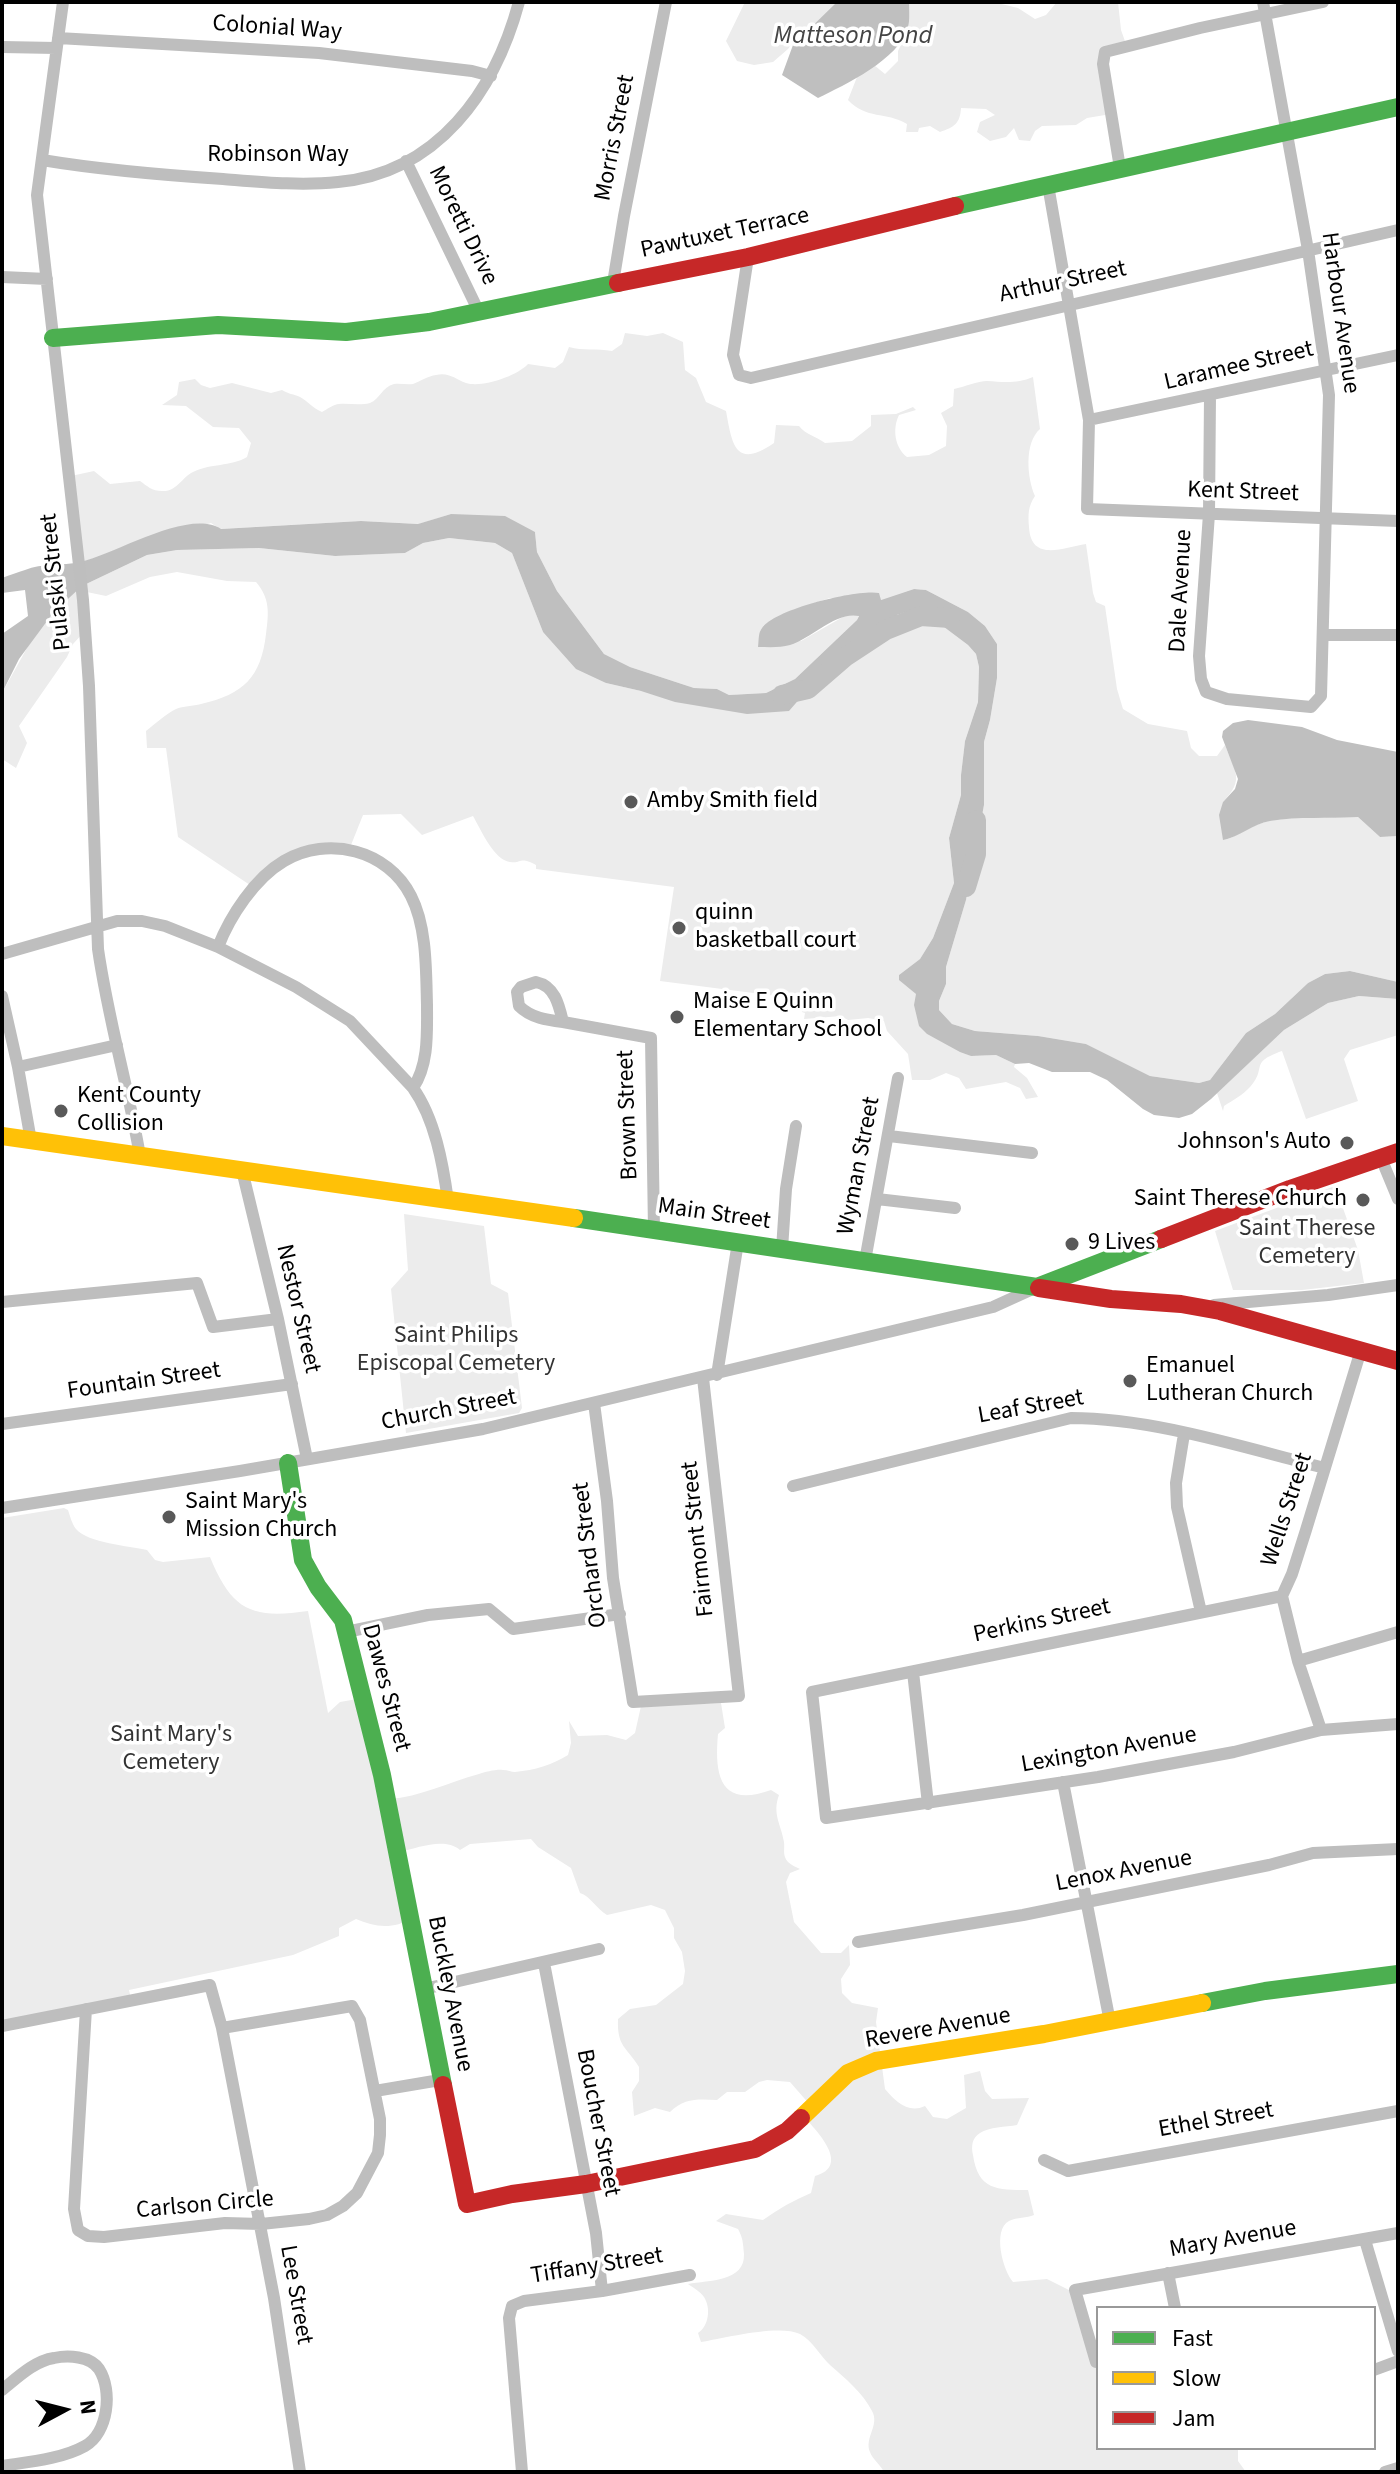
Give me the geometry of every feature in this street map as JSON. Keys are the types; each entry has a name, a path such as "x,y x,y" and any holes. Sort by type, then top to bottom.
{"street":[{"name":"Pulaski Street","path":"63,2 37,195 83,600 97,926 103,985 131,1101 140,1156"},
{"name":"Robinson Way","path":"42,160 127,172 308,183 360,178 406,161 452,130 491,76 503,52 519,2"},
{"name":"Morris Street","path":"613,283 666,2"},
{"path":"1120,168 1103,64 1105,52 1264,8 1323,2"},
{"name":"Harbour Avenue","path":"1206,692 1227,699 1311,707 1321,696 1331,419 1308,250 1264,8"},
{"name":"Colonial Way","path":"2,47 57,43 319,53 457,69 491,76"},
{"name":"Pawtuxet Terrace","path":"53,338 218,325 346,332 429,322 748,257 1120,168 1398,107"},
{"name":"Moretti Drive","path":"406,161 478,310"},
{"path":"1048,185 1089,420"},
{"name":"Arthur Street","path":"748,257 733,355 739,375 751,378 1398,230"},
{"path":"2,277 47,279"},
{"name":"Laramee Street","path":"1089,420 1398,355"},
{"name":"Dale Avenue","path":"1206,692 1201,679 1199,656 1209,514 1210,395"},
{"name":"Kent Street","path":"1089,420 1087,509 1398,521"},
{"path":"1323,635 1392,635"},
{"path":"218,947 225,929 256,886 284,861 315,851 345,849 388,866 412,897 425,963 427,1028 422,1075 413,1088"},
{"path":"2,954 117,921 142,921 165,926 218,947 296,987 350,1021 421,1098 444,1175 448,1201"},
{"path":"2,998 31,1141"},
{"name":"Brown Street","path":"563,1022 651,1038 654,1230"},
{"path":"18,1067 117,1045"},
{"name":"Wyman Street","path":"865,1261 898,1078"},
{"path":"782,1249 786,1189 796,1126"},
{"name":"Main Street","path":"2,1136 1037,1287 1227,1213 1390,1155"},
{"path":"889,1136 1032,1153"},
{"path":"1390,1155 1398,1199"},
{"name":"Nestor Street","path":"242,1170 278,1319 307,1459"},
{"path":"877,1199 955,1208"},
{"path":"717,1375 738,1242"},
{"path":"2,1302 197,1283 213,1327 278,1319"},
{"path":"1196,1307 1398,1285"},
{"path":"1037,1287 1111,1299 1196,1307 1276,1325 1398,1361"},
{"name":"Church Street","path":"2,1508 483,1429 993,1307 1037,1287"},
{"name":"Wells Street","path":"1321,1730 1298,1661 1282,1596 1292,1574 1361,1350"},
{"name":"Fairmont Street","path":"633,1702 739,1696 703,1378"},
{"name":"Fountain Street","path":"2,1424 292,1384"},
{"name":"Orchard Street","path":"594,1403 613,1578 633,1702"},
{"name":"Leaf Street","path":"793,1486 1071,1418 1105,1418 1325,1468"},
{"path":"1184,1434 1176,1483 1177,1507 1201,1612"},
{"name":"Dawes Street","path":"288,1463 303,1560 318,1587 343,1620 386,1793"},
{"name":"Perkins Street","path":"826,1818 812,1692 1282,1596"},
{"path":"346,1632 428,1615 489,1609 513,1629 620,1614"},
{"path":"1298,1661 1398,1632"},
{"path":"913,1672 928,1804"},
{"name":"Lexington Avenue","path":"826,1818 928,1804 1234,1752 1321,1730 1398,1724"},
{"path":"1063,1782 1110,2022"},
{"name":"Buckley Avenue","path":"386,1793 440,2080 467,2204"},
{"name":"Lenox Avenue","path":"858,1942 1023,1915 1313,1853 1398,1849"},
{"path":"424,1989 599,1949"},
{"name":"Boucher Street","path":"544,1963 596,2233 602,2291"},
{"name":"Revere Avenue","path":"467,2204 512,2194 586,2184 755,2149 787,2131 848,2073 876,2061 1110,2022 1265,1991 1398,1974"},
{"name":"Lee Street","path":"86,2009 210,1985 222,2028 261,2224 300,2472"},
{"name":"Carlson Circle","path":"86,2009 74,2209 78,2230 88,2236 104,2237 212,2224 261,2224 309,2219 327,2215 357,2193 378,2153 380,2119 360,2020 353,2007 222,2028"},
{"path":"2,2026 86,2009"},
{"path":"375,2091 440,2080"},
{"name":"Ethel Street","path":"1044,2160 1068,2171 1398,2111"},
{"name":"Mary Avenue","path":"1096,2362 1075,2290 1398,2233"},
{"path":"1365,2240 1398,2351"},
{"path":"1168,2273 1175,2306"},
{"name":"Tiffany Street","path":"522,2472 509,2318 512,2306 524,2301 690,2275"},
{"path":"2,2390 37,2364 52,2358 70,2357 87,2360 98,2368 104,2382 106,2403 106,2420 88,2445 71,2452 2,2466"},
{"path":"1376,2369 1398,2361"},
{"path":"1385,2472 1398,2468"}],"green space":[{"path":"745,2 837,2 813,29 796,38 773,62 754,65 737,61 726,41"},
{"path":"908,2 993,2 1018,8 1035,19 1046,15 1057,2 1118,2 1126,44 1105,56 1111,114 1087,118 1076,125 1042,126 1030,141 1019,140 1014,128 1006,137 990,141 977,132 980,122 995,115 986,109 961,108 955,124 940,132 930,126 919,128 918,132 906,132 907,124 899,120 862,110 848,100 857,77 874,65 885,74 898,61 898,51 909,29"},
{"path":"625,333 647,336 663,333 683,342 685,370 696,378 706,402 726,411 738,450 751,454 774,443 776,425 799,426 825,443 852,441 871,426 871,415 896,414 913,407 916,410 899,415 897,443 907,457 929,455 946,446 947,426 941,413 953,406 954,389 983,381 1016,382 1033,377 1040,429 1031,443 1028,461 1035,496 1029,515 1031,538 1035,545 1049,550 1086,544 1093,593 1096,602 1105,606 1117,689 1123,709 1148,724 1187,731 1191,748 1199,756 1217,756 1225,745 1236,775 1234,787 1223,802 1228,839 1253,826 1280,819 1358,817 1380,837 1398,836 1398,982 1350,971 1325,974 1308,983 1275,1014 1246,1033 1210,1080 1199,1083 1150,1076 1086,1044 975,1031 952,1024 939,1010 939,1001 966,900 984,805 984,742 997,678 997,644 985,626 968,612 926,590 914,589 881,600 830,598 799,608 764,625 760,631 801,641 848,614 859,615 795,679 766,693 729,695 717,689 694,688 630,667 604,654 557,591 537,552 535,532 451,514 419,524 361,521 220,529 211,523 82,562 71,476 94,471 110,484 140,481 152,489 167,491 193,472 247,457 251,443 239,428 213,427 186,406 162,405 177,395 179,382 195,379 210,388 232,383 271,393 282,390 300,397 322,412 337,404 370,403 390,386 413,384 433,376 445,374 466,383 481,384 508,377 528,364 555,368 563,362 569,347 612,351 622,344"},
{"path":"449,538 495,543 512,553 543,632 606,683 641,691 789,710 849,651 891,626 897,615 909,611 932,618 968,645 976,654 979,667 978,702 965,741 961,795 949,838 954,883 933,938 920,959 899,975 916,994 927,1034 971,1056 996,1055 1015,1064 1014,1067 1027,1078 1038,1097 1026,1099 1020,1088 1006,1082 966,1089 959,1078 946,1073 930,1080 912,1080 908,1054 887,1031 884,1021 868,1018 848,1020 841,1016 804,1019 800,999 660,981 674,887 536,869 536,865 526,861 504,860 488,844 473,816 422,835 401,814 363,815 349,850 290,859 256,889 178,837 166,748 147,748 146,731 176,709 229,695 255,672 264,649 268,613 264,594 256,582 227,581 177,572 150,577 106,596 82,591 85,631 73,644 19,726 27,743 16,768 2,759 2,693 32,639 53,613 82,586 147,555 177,550 259,548 335,556 405,553 423,543"},
{"path":"1359,996 1398,999 1398,1035 1350,1050 1344,1059 1358,1101 1306,1119 1282,1051 1262,1062 1250,1087 1224,1106 1223,1111 1217,1093 1284,1030 1328,1003"},
{"name":"Saint Therese Cemetery","path":"1335,1186 1358,1250 1364,1283 1302,1290 1233,1290 1215,1231"},
{"name":"Saint Philips Episcopal Cemetery","path":"404,1214 484,1226 491,1284 508,1293 522,1408 519,1413 406,1433 391,1289 408,1270"},
{"name":"Saint Mary's Cemetery","path":"64,1508 82,1534 99,1541 147,1550 155,1560 163,1562 210,1557 227,1589 246,1607 272,1614 308,1611 328,1713 340,1702 363,1698 389,1799 488,1772 522,1771 556,1762 568,1755 571,1743 569,1721 578,1736 607,1735 626,1740 635,1733 641,1706 721,1703 725,1728 718,1734 717,1749 724,1785 731,1792 741,1795 771,1790 779,1795 777,1813 785,1857 800,1869 790,1873 786,1882 794,1922 821,1953 841,1953 849,1945 850,1965 841,1979 842,1993 852,2003 878,2008 876,2022 885,2089 902,2105 913,2108 925,2106 933,2117 947,2119 966,2108 964,2075 980,2071 985,2091 992,2099 1029,2098 1017,2125 977,2135 973,2142 973,2155 979,2175 991,2186 1028,2190 1034,2215 1009,2221 1001,2233 1001,2251 1009,2277 1013,2282 1047,2279 1073,2292 1096,2364 1096,2450 1238,2450 1238,2461 1246,2472 884,2472 871,2455 869,2447 874,2416 868,2404 805,2337 779,2330 701,2342 698,2333 707,2321 708,2306 703,2295 688,2284 732,2275 743,2263 742,2238 738,2229 716,2221 726,2214 763,2220 811,2193 815,2176 826,2171 831,2164 831,2156 823,2139 804,2117 811,2106 790,2082 767,2080 745,2092 727,2092 717,2100 692,2100 670,2112 655,2108 634,2116 632,2092 639,2081 639,2067 623,2046 618,2019 630,2009 656,2005 683,1984 685,1971 682,1952 674,1938 674,1928 665,1910 651,1905 607,1915 580,1893 571,1868 531,1839 470,1844 460,1850 446,1844 400,1852 412,1918 398,1924 377,1925 356,1919 339,1928 339,1936 293,1955 129,1990 131,1999 2,2026 2,1518"}],"water":[{"name":"Matteson Pond","path":"837,2 909,2 909,25 903,39 883,60 818,98 782,75 793,45"},
{"path":"451,514 505,516 535,532 537,552 557,591 604,654 630,667 694,688 717,689 729,695 766,693 795,679 859,616 842,617 798,642 782,647 758,647 761,630 783,614 836,597 879,593 881,600 914,589 926,590 968,612 985,626 997,644 997,678 984,742 984,805 966,900 939,1001 939,1010 952,1024 975,1031 1086,1044 1150,1076 1199,1083 1210,1080 1246,1033 1275,1014 1308,983 1325,974 1350,971 1398,982 1398,999 1359,996 1328,1003 1284,1030 1211,1099 1192,1114 1179,1118 1154,1115 1107,1080 1090,1072 1052,1072 1029,1063 1015,1064 996,1055 971,1056 927,1034 919,1026 914,1005 916,994 899,980 899,975 920,959 933,938 954,883 949,838 961,795 965,741 978,702 979,667 976,654 968,645 932,618 909,611 897,615 891,626 849,651 789,711 747,714 675,702 606,683 576,669 543,632 512,553 495,543 449,538 423,543 405,553 335,556 259,548 177,550 147,555 82,586 53,613 19,659 2,693 2,634 28,616 25,590 2,593 2,578 38,566 80,562 191,524 207,524 221,529 361,521 418,524"},
{"path":"1248,720 1302,727 1337,740 1398,752 1398,836 1380,837 1358,817 1303,818 1264,823 1223,840 1219,815 1223,802 1235,789 1238,779 1222,737 1223,731 1233,723"}],"waterway":[{"path":"782,695 808,689 845,657 886,630 921,616 950,618"},
{"path":"966,887 976,854 976,820"}],"traffic: fast":[{"path":"955,206 1398,107"},
{"path":"53,338 218,325 346,332 429,322 618,283"},
{"path":"574,1218 1037,1287 1161,1239"},
{"path":"288,1463 303,1560 318,1587 343,1620 382,1775 443,2085"},
{"path":"1202,2003 1265,1991 1398,1974"}],"traffic: slow":[{"path":"2,1136 574,1218"},
{"path":"801,2118 848,2073 876,2061 1044,2034 1202,2003"}],"traffic: jam":[{"path":"618,283 748,257 955,206"},
{"path":"1161,1239 1290,1189 1398,1152"},
{"path":"1039,1288 1220,1311 1398,1361"},
{"path":"443,2085 467,2204 512,2194 586,2184 755,2149 787,2131 801,2118"}],"place":[{"name":"Amby Smith field","path":"631,802"},
{"name":"quinn basketball court","path":"679,928"},
{"name":"Maise E Quinn Elementary School","path":"677,1017"},
{"name":"Kent County Collision","path":"61,1111"},
{"name":"Johnson's Auto","path":"1347,1143"},
{"name":"Saint Therese Church","path":"1363,1200"},
{"name":"9 Lives","path":"1072,1244"},
{"name":"Emanuel Lutheran Church","path":"1130,1381"},
{"name":"Saint Mary's Mission Church","path":"169,1517"}]}
